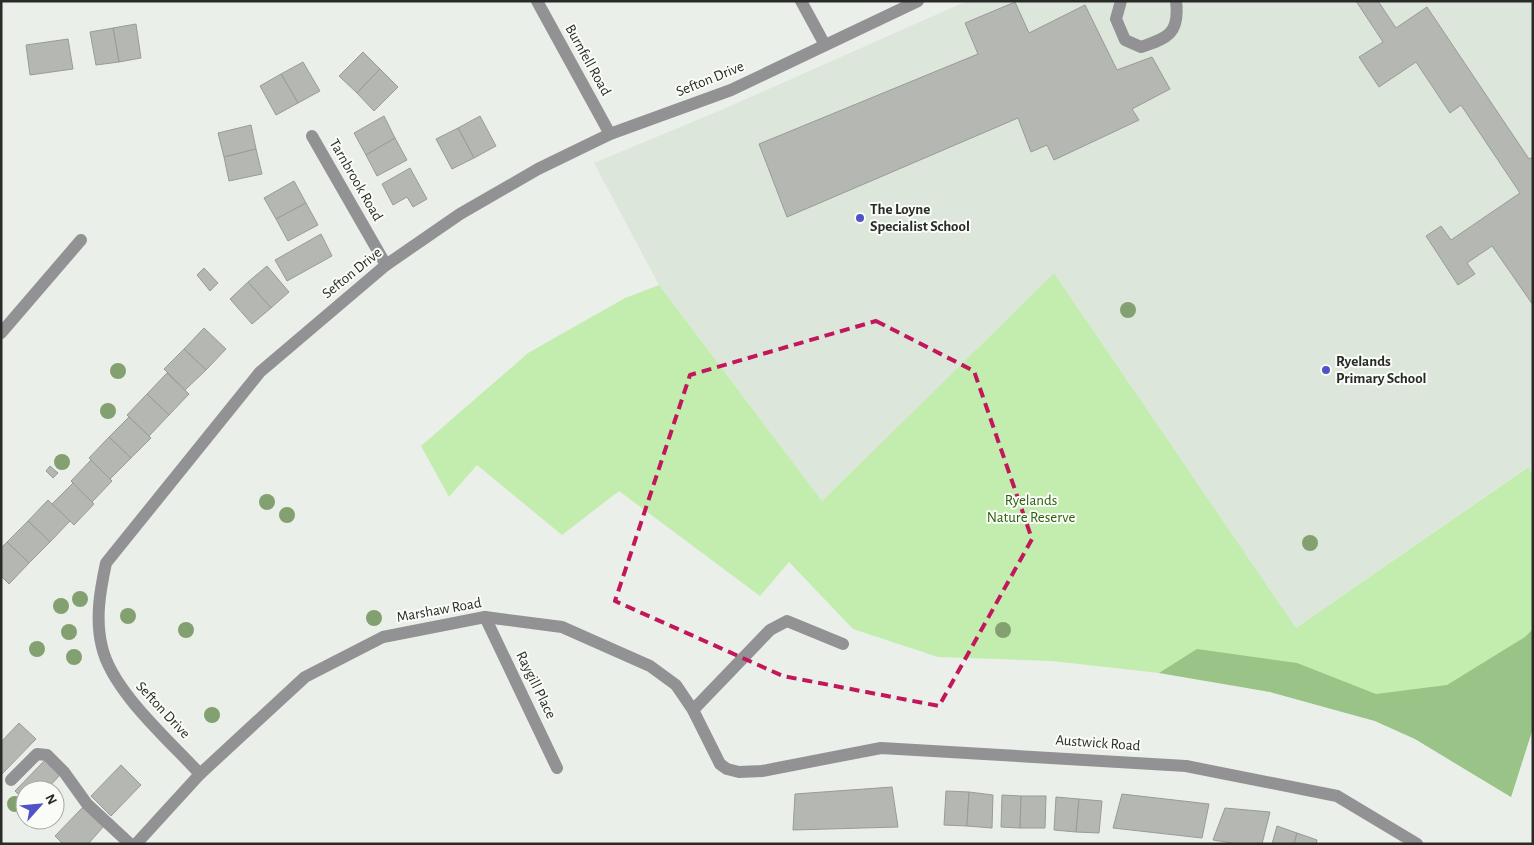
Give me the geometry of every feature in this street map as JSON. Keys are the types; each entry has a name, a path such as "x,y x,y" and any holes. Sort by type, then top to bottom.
{"street":[{"name":"Burnfell Road","path":"537,1 610,134"},
{"path":"801,1 825,45"},
{"name":"Sefton Drive","path":"200,774 120,688 102,648 98,599 106,563 260,372 386,265 460,214 538,169 610,134 731,90 918,1"},
{"path":"1121,1 1116,19 1125,40 1141,47 1168,38 1177,22 1176,1"},
{"name":"Tarnbrook Road","path":"312,136 386,265"},
{"path":"1,333 81,240"},
{"name":"Marshaw Road","path":"136,844 200,774 305,676 384,636 485,617 562,627 650,666 676,686 693,710 720,764 727,769 739,772 762,771"},
{"name":"Raygill Place","path":"485,617 558,768"},
{"path":"693,710 770,630 787,621 842,644"},
{"name":"Austwick Road","path":"762,771 881,748 1186,766 1337,796 1417,844"},
{"path":"11,780 37,754 47,755 64,772 87,804 130,844"}],"highlighted area":[{"path":"876,321 974,371 1032,539 939,706 783,676 615,601 690,375"}],"shaded area":[{"path":"967,1 1533,1 1533,475 1527,467 1296,628 1054,273 822,501 659,285 594,163 719,111"}],"green space":[{"name":"Ryelands Nature Reserve","path":"1054,273 1296,628 1528,467 1533,475 1533,728 1511,797 1415,739 1375,721 1270,692 1215,681 1159,673 1052,661 938,657 853,629 789,562 760,596 619,491 562,535 477,465 449,497 421,446 528,353 625,298 659,285 822,501"},
{"path":"1533,629 1533,728 1511,797 1415,739 1375,721 1270,692 1159,673 1197,649 1297,663 1376,694 1447,685 1525,637"}],"building":[{"path":"1356,1 1378,1 1396,28 1427,7 1529,159 1533,157 1533,305 1492,246 1467,263 1475,274 1458,285 1426,236 1441,226 1451,240 1520,193 1461,105 1450,113 1416,62 1379,87 1359,57 1383,42"},
{"path":"1015,2 1029,33 1085,5 1117,70 1152,57 1170,89 1132,109 1139,120 1054,160 1047,145 1031,152 1018,118 787,217 759,144 978,54 965,23"},
{"path":"136,24 141,58 119,62 113,28"},
{"path":"113,28 119,62 96,65 90,32"},
{"path":"68,39 73,69 30,75 26,45"},
{"path":"363,52 380,69 357,93 339,76"},
{"path":"303,62 320,91 298,103 281,74"},
{"path":"380,69 398,87 374,111 357,93"},
{"path":"281,74 298,103 276,115 260,86"},
{"path":"384,116 395,138 366,155 354,133"},
{"path":"480,116 496,146 474,158 458,128"},
{"path":"251,125 256,149 224,157 218,133"},
{"path":"458,128 474,158 452,169 436,139"},
{"path":"395,138 407,160 377,176 366,155"},
{"path":"256,149 262,174 229,181 224,157"},
{"path":"410,168 427,199 413,207 407,197 393,205 382,184"},
{"path":"294,181 306,203 276,219 264,198"},
{"path":"306,203 318,225 288,241 276,219"},
{"path":"321,234 332,256 287,281 275,260"},
{"path":"267,266 289,292 271,308 248,282"},
{"path":"204,268 218,283 210,291 197,275"},
{"path":"248,282 271,308 252,324 230,299"},
{"path":"204,328 226,349 206,370 184,349"},
{"path":"184,349 206,370 185,390 164,369"},
{"path":"167,373 189,394 169,415 147,394"},
{"path":"147,394 169,415 149,436 127,415"},
{"path":"129,417 151,438 131,458 109,437"},
{"path":"109,437 131,458 110,479 89,458"},
{"path":"91,460 112,481 92,502 71,481"},
{"path":"50,466 58,473 53,478 46,471"},
{"path":"73,483 94,504 74,525 52,504"},
{"path":"48,500 70,521 50,542 28,521"},
{"path":"28,521 50,542 29,563 7,542"},
{"path":"7,542 29,563 9,584 1,576 1,548"},
{"path":"19,723 36,739 1,775 1,742"},
{"path":"45,760 61,774 55,780 26,780"},
{"path":"121,765 141,785 111,816 91,796"},
{"path":"892,787 898,827 793,830 795,794"},
{"path":"946,791 969,792 967,826 944,825"},
{"path":"969,792 993,795 992,828 967,826"},
{"path":"1122,794 1209,804 1202,838 1113,828"},
{"path":"1002,795 1021,796 1020,828 1001,827"},
{"path":"1021,796 1046,796 1045,828 1020,828"},
{"path":"1056,797 1079,799 1076,832 1054,830"},
{"path":"1079,799 1102,801 1099,833 1076,832"},
{"path":"84,806 104,826 88,844 63,844 55,836 61,830 65,830 65,826"},
{"path":"1225,808 1270,812 1262,844 1239,844 1213,840"},
{"path":"1277,826 1297,833 1294,844 1272,844"},
{"path":"1297,833 1317,840 1316,844 1294,844"}],"place":[{"name":"The Loyne Specialist School","path":"860,218"},
{"name":"Ryelands Primary School","path":"1326,370"}]}
